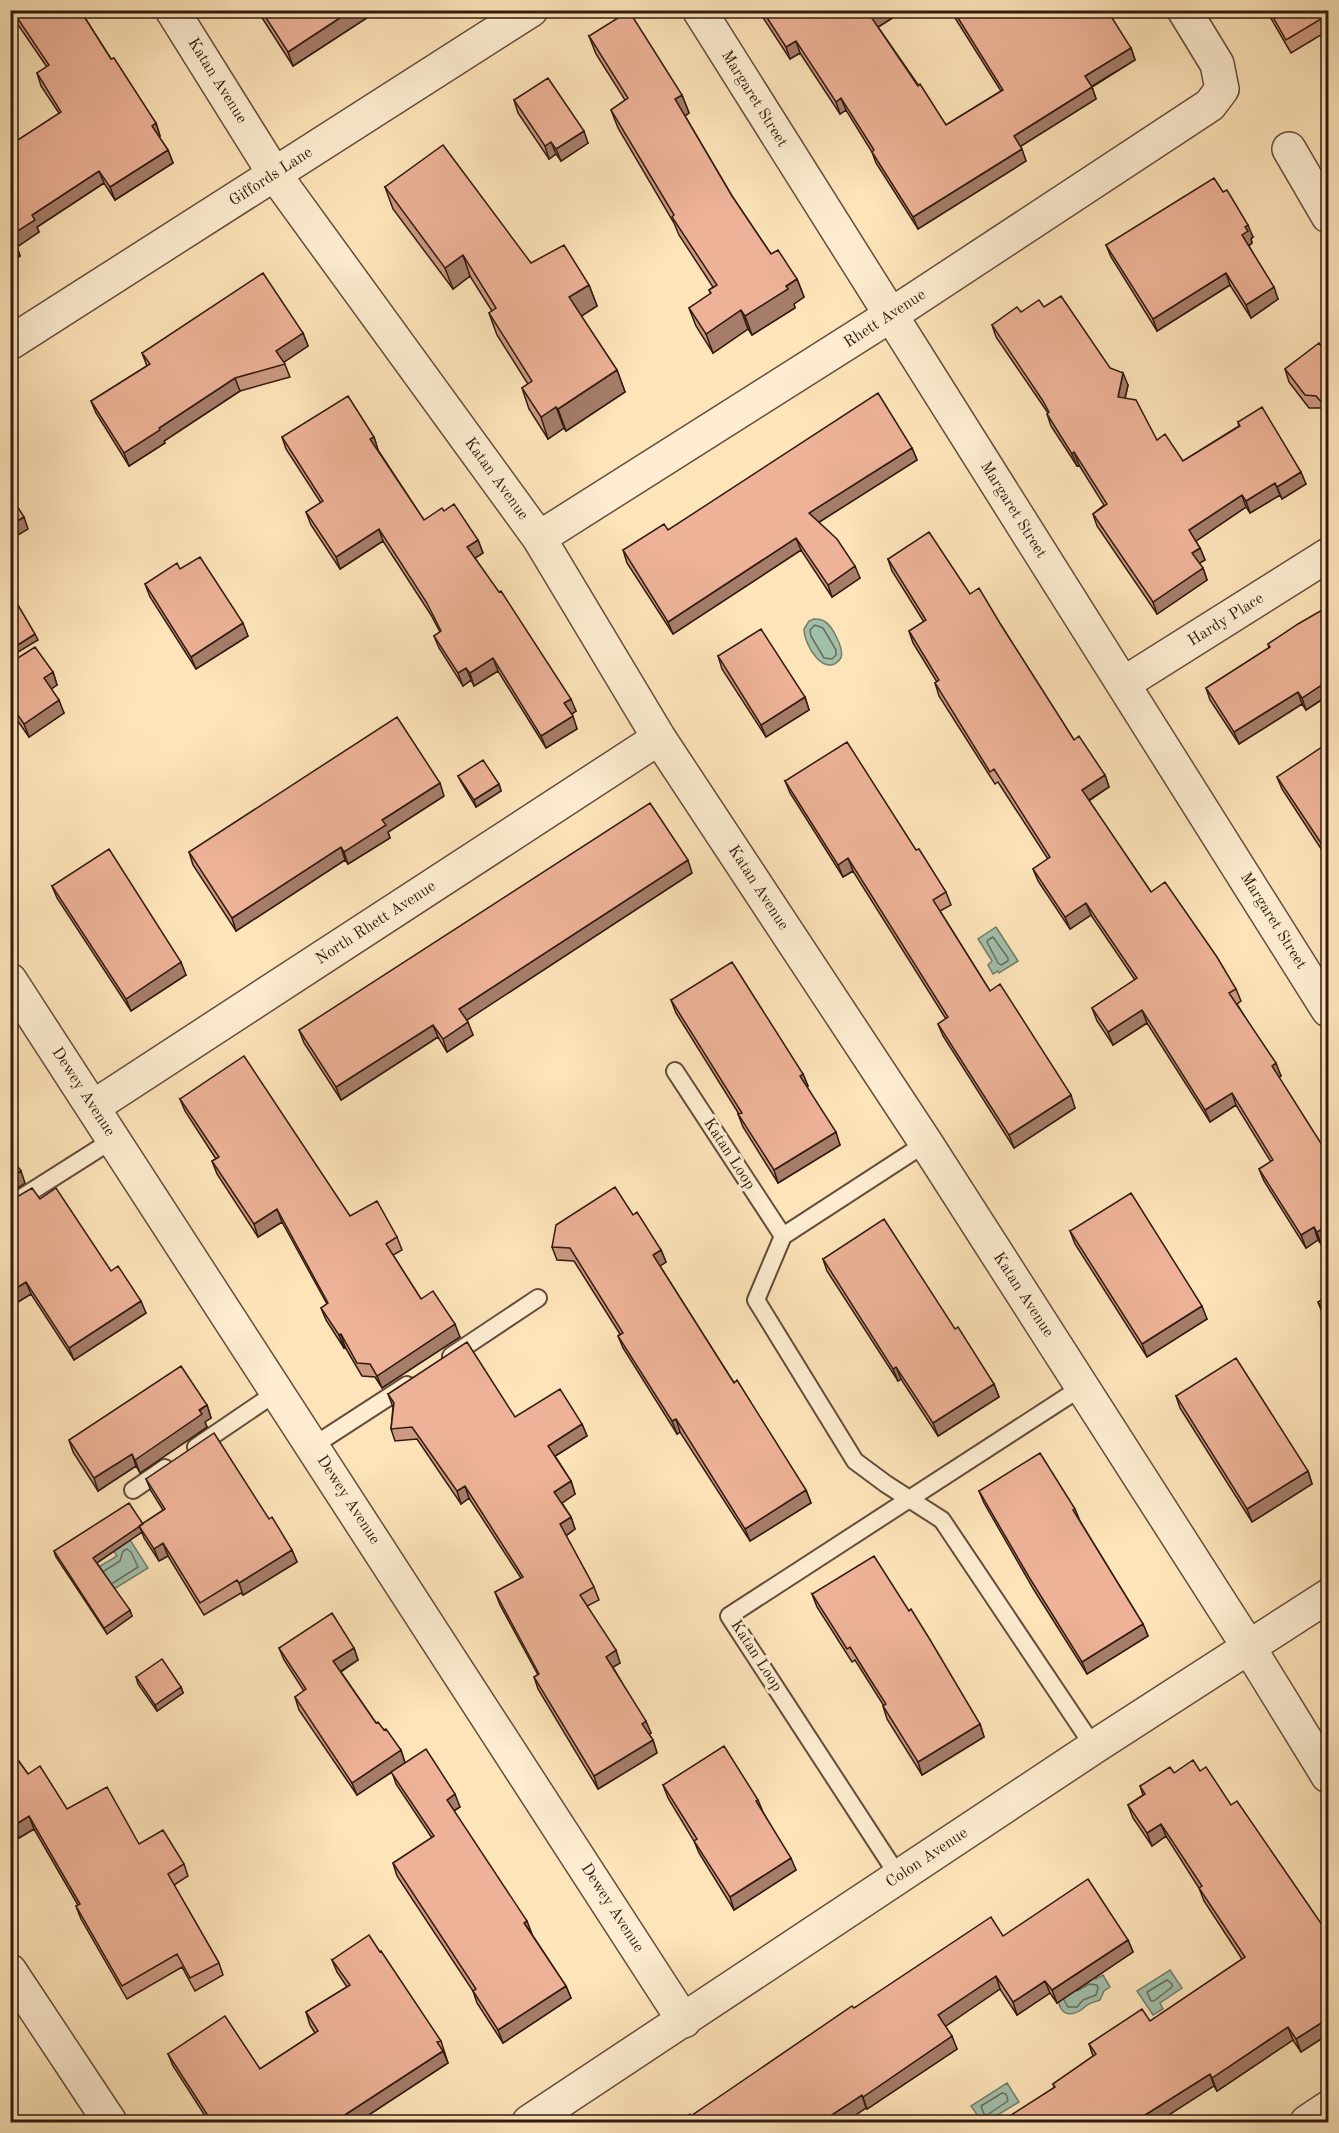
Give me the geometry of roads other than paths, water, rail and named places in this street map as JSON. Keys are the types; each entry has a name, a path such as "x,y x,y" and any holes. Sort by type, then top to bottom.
{"street":[{"name":"Katan Avenue","path":"172,10 275,175 539,538 659,738 926,1143 1329,1776"},
{"name":"Giffords Lane","path":"10,343 531,10"},
{"name":"Margaret Street","path":"699,10 1329,1010"},
{"name":"Rhett Avenue","path":"539,538 891,315 1210,105 1222,88 1218,64 1184,10"},
{"path":"1288,149 1329,216"},
{"name":"Hardy Place","path":"1123,684 1329,555"},
{"name":"North Rhett Avenue","path":"93,1107 659,738"},
{"name":"Dewey Avenue","path":"10,980 684,2021"},
{"name":"Colon Avenue","path":"529,2122 1094,1747 1329,1596"},
{"path":"10,1971 110,2122"},
{"path":"1307,2122 1329,2108"}],"lane":[{"name":"Katan Loop","path":"675,1071 783,1236"},
{"path":"10,1205 114,1139"},
{"path":"926,1143 783,1236 756,1300 855,1461 885,1484 942,1520 1094,1747"},
{"path":"440,1363 538,1298"},
{"path":"313,1446 420,1376"},
{"name":"Katan Loop","path":"899,1877 729,1616 1082,1386"},
{"path":"133,1490 277,1392"}],"water":[{"path":"822,620 827,624 837,638 842,654 835,664 822,663 811,651 804,629 809,621"},
{"path":"996,927 1018,961 999,973 998,971 993,974 988,965 992,961 978,939"},
{"path":"130,1540 148,1568 106,1594 92,1571 117,1556 113,1550"},
{"path":"1170,1970 1182,1988 1160,2003 1163,2009 1153,2015 1137,1991"},
{"path":"1103,1975 1110,1987 1104,1991 1100,2000 1072,2014 1062,2009 1058,1998 1090,1978 1096,1979"},
{"path":"1007,2083 1019,2102 986,2122 982,2122 971,2106"}]}
